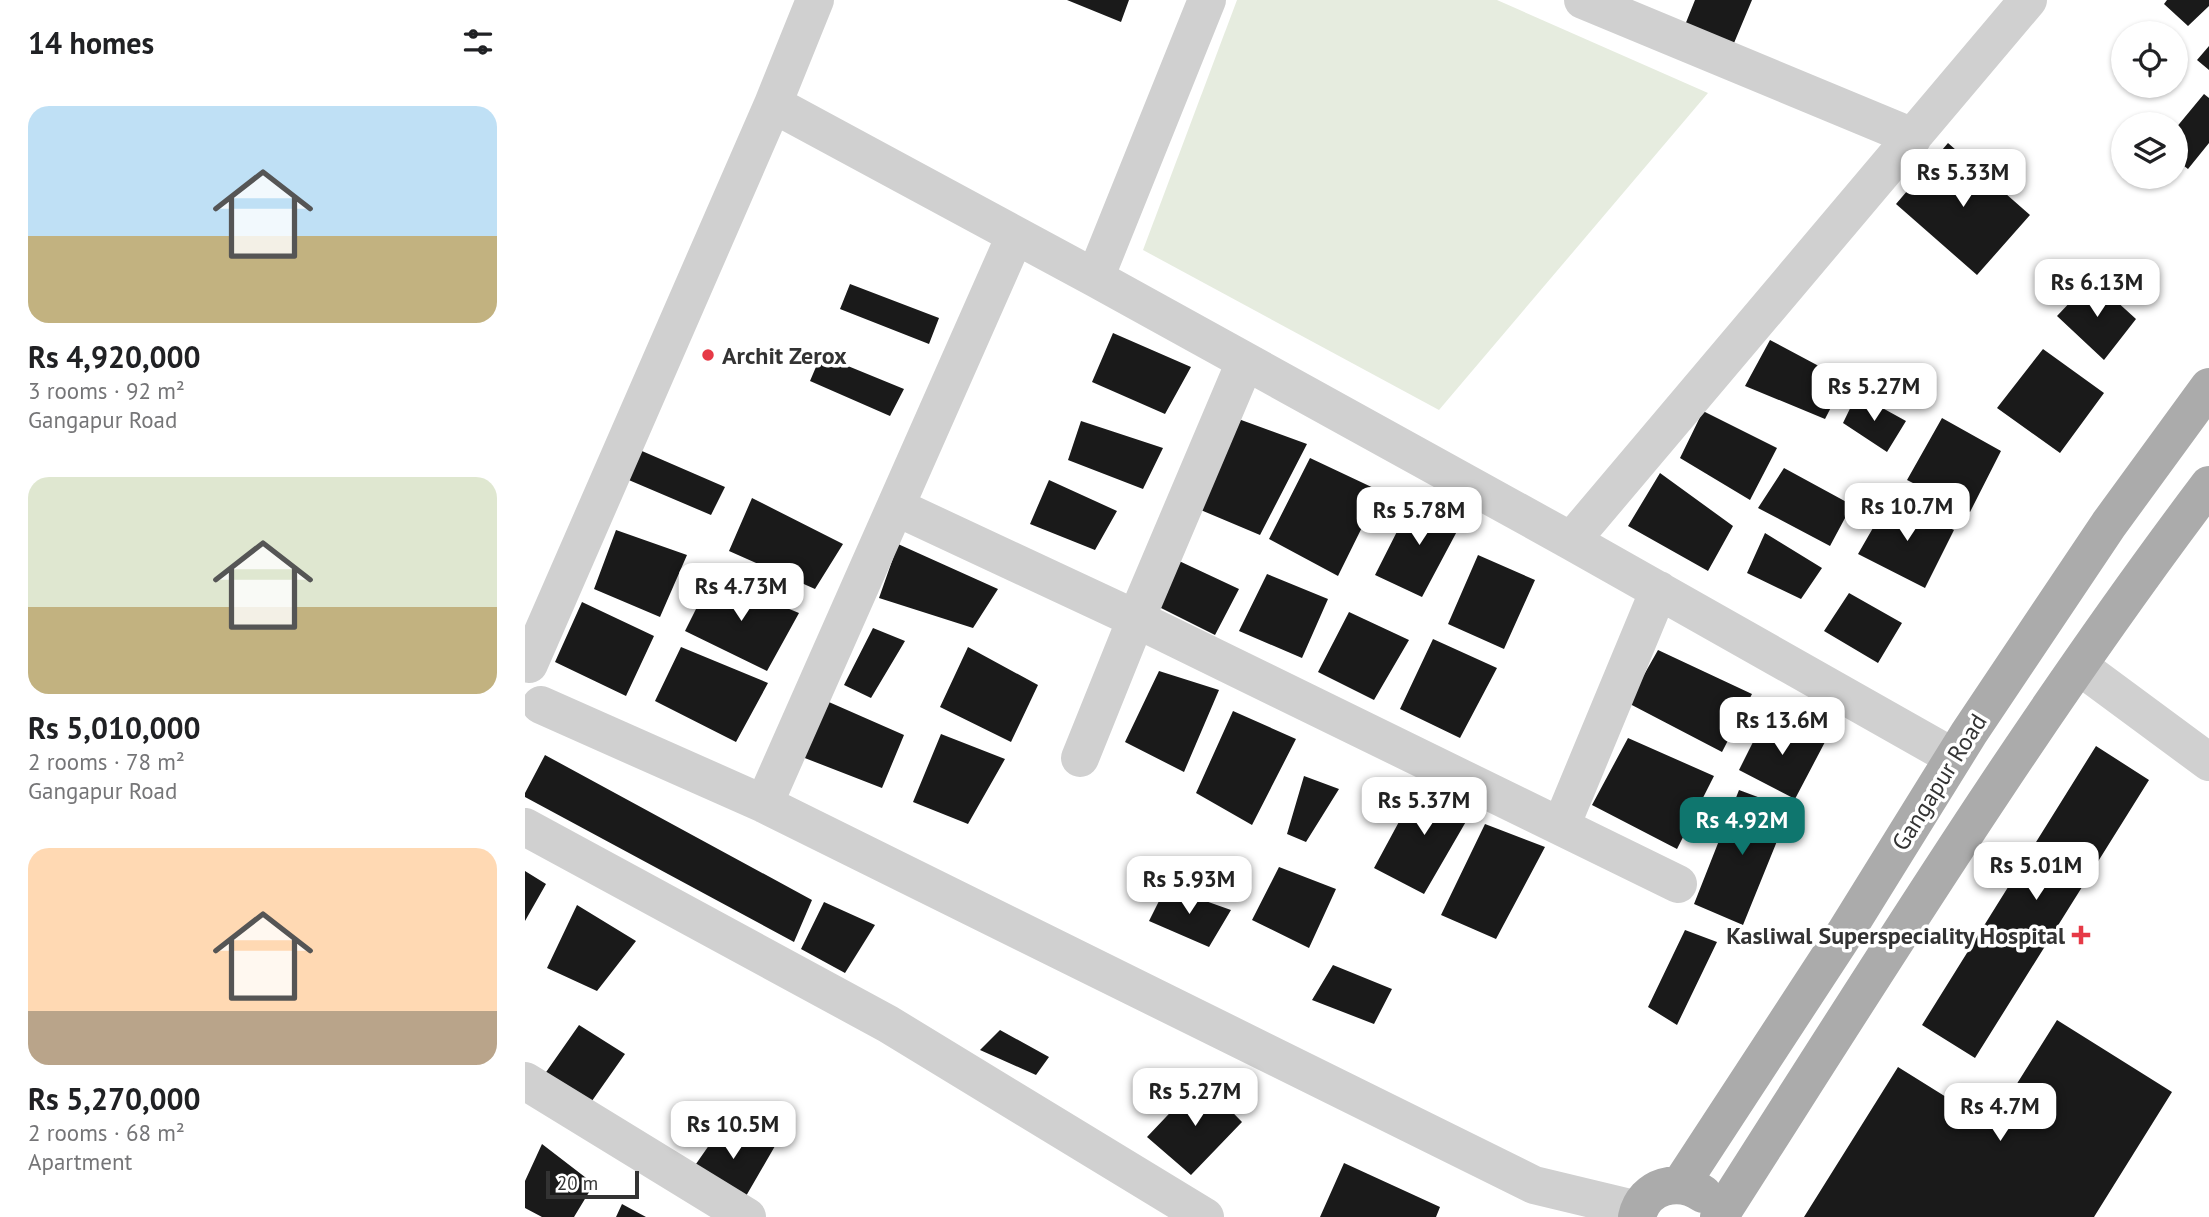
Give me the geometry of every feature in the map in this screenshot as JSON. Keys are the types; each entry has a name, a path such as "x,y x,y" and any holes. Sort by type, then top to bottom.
{"main road":[{"name":"Gangapur Road","path":"1681,1184 1845,933 1953,757 2109,524 2209,387"},
{"name":"Gangapur Road","path":"1718,1217 1996,784 2209,485"},
{"path":"1637,1213 1645,1199 1655,1190 1667,1185 1681,1184 1694,1188 1705,1196 1718,1217"}],"street":[{"path":"815,0 527,664 537,670 545,687 544,696 533,711 764,804 1534,1185 1637,1213"},
{"path":"1095,278 1207,0"},
{"path":"1583,0 1913,137"},
{"path":"1571,541 2028,0"},
{"path":"772,104 1095,278 1571,541 1953,757"},
{"path":"764,804 1015,236"},
{"path":"1080,758 1245,362"},
{"path":"896,507 1136,619 1678,884"},
{"path":"1561,826 1659,590"},
{"path":"2079,666 2209,762"},
{"path":"525,827 888,1024 1205,1217"},
{"path":"525,1081 747,1217"}],"shaded area":[{"path":"1237,0 1497,0 1708,93 1439,410 1143,250"}],"building":[{"path":"1067,0 1129,0 1121,22"},
{"path":"1695,0 1752,0 1729,55 1681,35"},
{"path":"2167,0 2209,0 2209,6 2188,26 2188,21 2183,21 2164,4"},
{"path":"2209,46 2209,70 2197,60"},
{"path":"2204,94 2209,98 2209,143 2188,169 2188,113"},
{"path":"1948,143 2030,215 1977,275 1896,204"},
{"path":"2092,279 2136,319 2104,360 2057,316"},
{"path":"850,284 939,318 929,344 840,309"},
{"path":"1113,333 1191,367 1165,414 1092,382"},
{"path":"1770,340 1845,380 1825,419 1745,386"},
{"path":"2043,349 2104,393 2060,453 1997,408"},
{"path":"821,355 904,389 890,416 810,381"},
{"path":"1857,394 1906,421 1887,452 1843,423"},
{"path":"1703,411 1777,448 1750,500 1680,458"},
{"path":"1233,417 1307,444 1260,535 1196,508"},
{"path":"1942,418 2001,451 1970,512 1907,480"},
{"path":"1081,421 1163,448 1143,489 1068,460"},
{"path":"635,448 725,487 711,515 624,478"},
{"path":"1310,458 1380,491 1338,576 1269,539"},
{"path":"1784,468 1852,505 1830,546 1758,508"},
{"path":"1660,473 1733,526 1708,571 1628,526"},
{"path":"1049,480 1117,511 1095,550 1030,524"},
{"path":"1415,496 1463,520 1422,597 1375,575"},
{"path":"752,498 843,544 815,589 729,551"},
{"path":"1889,500 1954,530 1925,588 1858,554"},
{"path":"616,530 687,555 660,617 594,589"},
{"path":"1765,533 1822,568 1801,599 1747,573"},
{"path":"898,544 998,589 973,628 879,598"},
{"path":"1478,555 1535,580 1504,649 1448,624"},
{"path":"1177,560 1239,589 1215,635 1153,604"},
{"path":"1267,574 1328,599 1302,658 1239,631"},
{"path":"712,577 799,613 767,671 685,631"},
{"path":"1849,593 1902,623 1878,663 1824,631"},
{"path":"582,602 654,636 626,696 555,662"},
{"path":"1349,612 1409,640 1374,700 1318,672"},
{"path":"873,628 905,641 871,698 844,685"},
{"path":"1433,639 1497,668 1460,738 1400,709"},
{"path":"681,647 768,683 736,742 655,701"},
{"path":"968,647 1038,685 1011,742 940,707"},
{"path":"1658,650 1752,694 1722,752 1628,703"},
{"path":"1159,671 1219,690 1184,772 1125,742"},
{"path":"822,699 904,735 882,788 797,755"},
{"path":"1233,711 1296,739 1252,825 1196,793"},
{"path":"1766,716 1825,742 1795,799 1739,770"},
{"path":"941,734 1005,759 968,824 913,802"},
{"path":"1628,738 1714,776 1677,849 1592,805"},
{"path":"2096,746 2149,780 1975,1058 1922,1025"},
{"path":"545,755 812,900 794,942 525,797"},
{"path":"1304,776 1339,789 1306,842 1287,834"},
{"path":"1421,781 1475,806 1424,894 1374,868"},
{"path":"1739,790 1790,809 1743,925 1694,904"},
{"path":"1485,824 1545,847 1496,939 1441,915"},
{"path":"1279,867 1336,889 1309,948 1252,920"},
{"path":"525,871 546,884 525,921"},
{"path":"1166,887 1231,910 1209,947 1149,921"},
{"path":"824,902 875,925 845,973 801,949"},
{"path":"577,905 636,941 597,991 547,968"},
{"path":"1685,930 1717,942 1677,1025 1648,1007"},
{"path":"1333,965 1392,989 1374,1024 1312,1000"},
{"path":"2057,1020 2172,1092 2094,1217 1804,1217 1898,1067 1991,1125"},
{"path":"579,1025 625,1054 587,1108 544,1075"},
{"path":"1000,1030 1049,1057 1036,1075 980,1050"},
{"path":"1201,1080 1242,1122 1191,1175 1147,1137"},
{"path":"728,1118 775,1146 742,1203 689,1174"},
{"path":"542,1144 594,1184 574,1217 542,1217 525,1208 525,1181"},
{"path":"1344,1163 1440,1207 1436,1217 1320,1217"},
{"path":"622,1204 646,1217 616,1217"}],"place":[{"name":"Archit Zerox","path":"708,355"},
{"name":"Kasliwal Superspeciality Hospital","path":"2081,935"}]}
